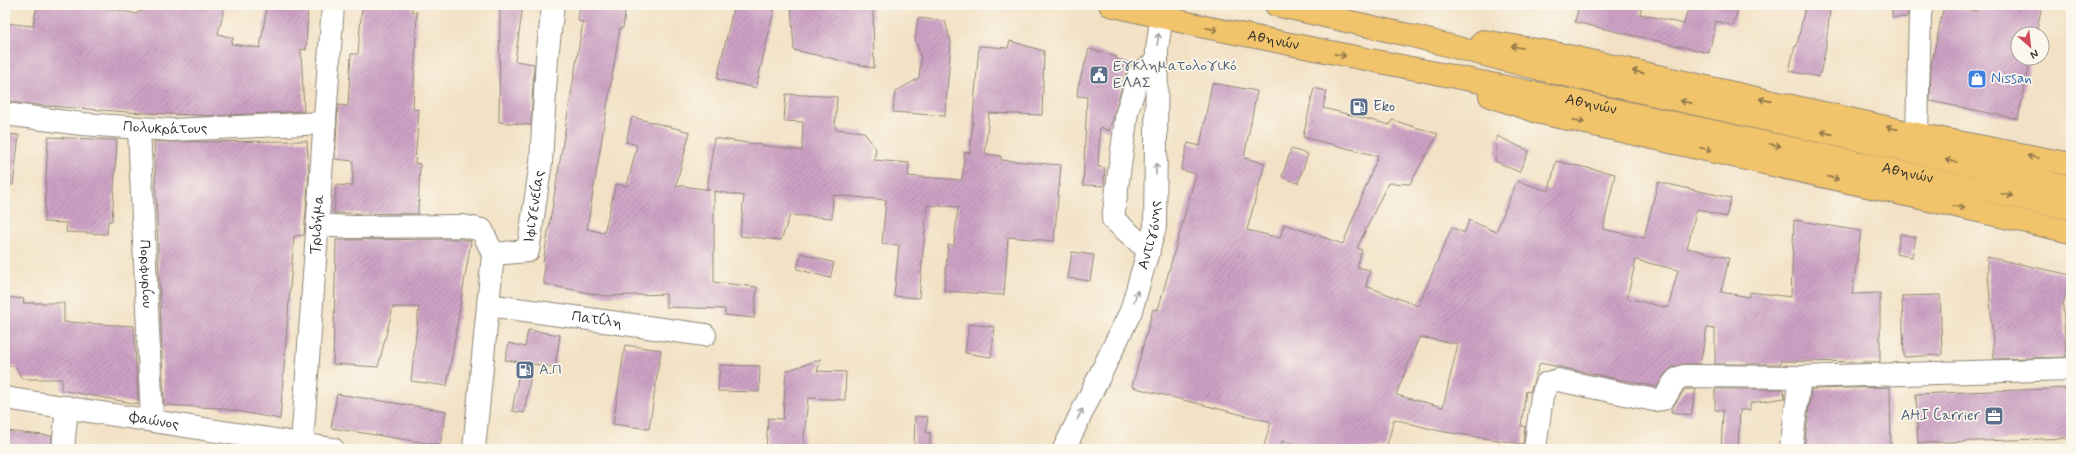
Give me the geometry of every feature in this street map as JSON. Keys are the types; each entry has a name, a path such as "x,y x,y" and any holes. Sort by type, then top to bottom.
{"highway":[{"name":"Αθηνών","path":"1110,5 1162,11 1205,27 1546,95 2071,210"},
{"name":"Αθηνών","path":"1276,5 1408,35 1551,72 1911,142 2071,187"},
{"path":"1405,68 1541,113 2071,232"},
{"path":"1911,142 2071,164"}],"street":[{"name":"Τριδήμα","path":"302,445 333,5"},
{"name":"Ιφιγενείας","path":"493,254 528,251 541,162 547,58 553,5"},
{"path":"1911,142 1922,5"},
{"name":"Αντιγόνης","path":"1064,449 1131,311 1155,227 1157,62 1162,11"},
{"path":"1149,251 1113,219 1127,112 1139,74 1157,62"},
{"name":"Πολυκράτους","path":"5,114 82,124 171,130 325,123"},
{"name":"Πορφυρίου","path":"139,128 152,420"},
{"path":"318,225 350,227 463,226 482,230 493,254 474,449"},
{"name":"Πατίλη","path":"488,305 705,335"},
{"path":"1535,449 1542,396 1547,384 1558,380 1654,400 1663,399 1669,393 1672,383 1676,378 1684,376 1800,377 2071,369"},
{"path":"1792,449 1800,377"},
{"name":"Φαώνος","path":"5,398 333,449"},
{"path":"63,449 66,408"}],"building":[{"path":"37,5 93,5 137,14 138,12 142,12 143,5 225,5 218,34 233,38 231,44 260,48 267,5 308,5 306,50 301,49 304,111 214,116 127,112 23,104 5,100 5,23 33,26"},
{"path":"362,5 412,5 412,12 417,12 413,109 419,110 415,163 420,164 418,214 334,213 336,185 353,186 353,161 335,159 338,105 348,106 351,54 358,54"},
{"path":"500,5 523,5 515,61 534,64 531,125 499,122"},
{"path":"580,5 626,5 623,28 620,28 587,229 604,233 616,184 627,186 637,145 626,142 632,117 690,132 676,185 710,190 707,189 714,138 802,151 803,122 784,121 786,94 837,97 835,129 864,132 876,149 874,160 909,163 908,176 962,180 965,152 970,153 979,46 1008,48 1010,41 1044,51 1042,115 989,113 985,154 1001,156 1001,160 1061,165 1054,241 1008,237 1004,295 944,291 948,245 954,245 958,207 927,205 919,298 894,296 899,245 882,244 886,200 833,195 832,218 790,215 781,240 740,236 744,196 714,191 714,282 757,287 754,318 725,315 725,309 666,307 666,294 604,296 544,284 543,263 583,22 578,21"},
{"path":"734,5 775,5 756,88 717,79"},
{"path":"791,5 859,5 873,8 874,68 794,50"},
{"path":"1579,5 1642,5 1640,14 1684,24 1689,5 1739,5 1733,26 1716,21 1709,53 1575,22"},
{"path":"1892,5 1909,5 1907,17 1892,17"},
{"name":"Nissan","path":"1944,5 1976,11 1978,5 2042,5 2038,26 2010,26 2010,66 2029,66 2018,119 1930,101 1931,67"},
{"path":"1805,7 1830,11 1825,52 1819,77 1789,71 1795,46 1797,46"},
{"path":"918,18 945,21 951,42 945,116 893,112 895,92 919,78 921,57 915,39"},
{"path":"1089,49 1117,57 1116,59 1131,64 1127,70 1109,131 1100,127 1098,167 1105,168 1104,186 1083,185 1087,97 1077,96 1078,87"},
{"path":"1212,83 1257,91 1244,158 1265,163 1247,230 1280,238 1284,224 1343,244 1378,156 1303,137 1314,88 1327,91 1323,108 1390,125 1392,120 1438,134 1410,184 1388,183 1357,248 1362,250 1357,267 1370,270 1366,286 1418,306 1452,227 1464,233 1469,220 1496,232 1517,181 1549,191 1556,161 1615,174 1603,229 1644,238 1658,182 1731,198 1726,217 1697,209 1687,248 1729,258 1721,292 1749,297 1750,292 1791,297 1794,220 1861,231 1852,294 1880,293 1880,362 1780,361 1781,364 1715,364 1715,329 1707,328 1700,364 1684,364 1673,367 1665,374 1657,387 1540,363 1530,392 1526,391 1521,426 1525,426 1523,444 1439,431 1394,419 1386,449 1314,449 1282,441 1280,449 1263,449 1271,422 1132,387 1153,309 1158,310 1196,174 1181,170 1188,143 1200,146","holes":["1636,260 1678,270 1668,308 1627,298","1419,337 1458,344 1443,407 1396,395"]},
{"path":"5,134 19,135 13,185 5,185"},
{"path":"1497,136 1529,151 1519,172 1495,161"},
{"path":"48,137 117,140 112,221 108,221 107,234 66,232 67,223 44,222"},
{"path":"307,141 309,173 304,235 294,236 280,419 219,408 164,405 154,142"},
{"path":"1291,149 1308,154 1298,183 1282,177"},
{"path":"1900,234 1916,237 1912,257 1896,254"},
{"path":"462,239 471,241 447,386 411,381 419,307 393,307 378,367 333,364 336,240"},
{"path":"1072,252 1094,255 1090,281 1068,278"},
{"path":"801,253 834,263 830,278 797,269"},
{"path":"1987,257 2071,275 2063,305 2066,357 1994,359"},
{"path":"1940,295 1942,355 1904,357 1902,296"},
{"path":"5,297 24,299 23,303 64,303 64,322 134,326 138,404 61,390 62,379 22,379 16,367 5,365"},
{"path":"969,324 995,327 991,357 965,353"},
{"path":"528,330 560,335 555,367 533,364 524,413 512,411 521,362 505,360 509,343 525,347"},
{"path":"625,345 661,350 649,429 613,424"},
{"path":"821,359 817,371 846,372 845,400 808,398 803,449 766,449 768,418 783,419 786,371"},
{"path":"720,365 760,366 759,392 718,391"},
{"path":"1890,387 1891,449 1804,449 1811,389"},
{"name":"AHI Carrier","path":"2071,388 2071,438 1918,443 1916,394"},
{"path":"1685,389 1696,389 1691,415 1671,412 1672,408"},
{"path":"1715,389 1784,389 1785,398 1750,403 1750,410 1740,410 1738,449 1721,449 1723,410 1715,410"},
{"path":"337,394 446,411 440,445 331,428"},
{"path":"915,416 928,417 926,432 930,433 930,449 914,449"},
{"path":"5,431 52,436 51,449 5,449"}],"place":[{"name":"Εγκληματολογικό ΕΛΑΣ","path":"1099,75"},
{"name":"Nissan","path":"1977,79"},
{"name":"Eko","path":"1359,107"},
{"name":"Α.Π","path":"525,370"},
{"name":"AHI Carrier","path":"1994,416"}]}
